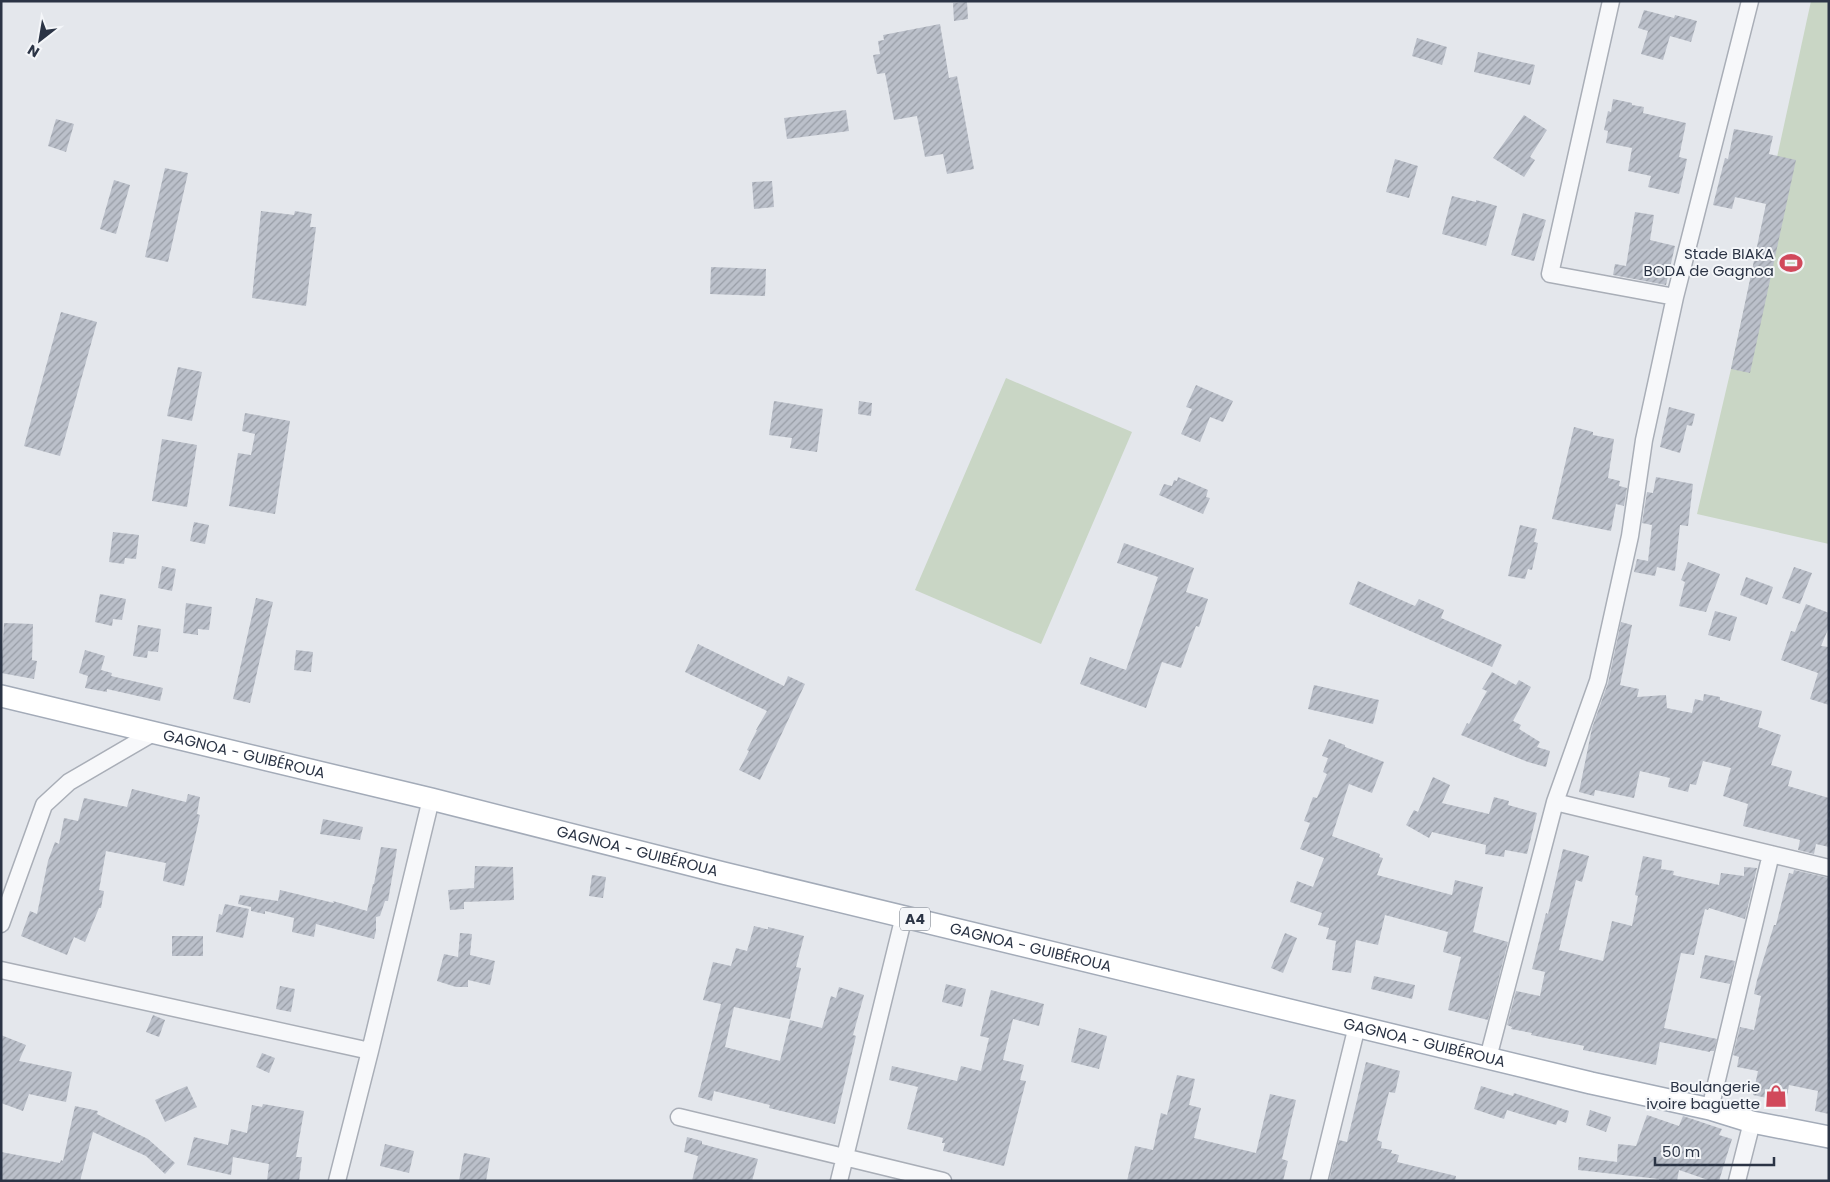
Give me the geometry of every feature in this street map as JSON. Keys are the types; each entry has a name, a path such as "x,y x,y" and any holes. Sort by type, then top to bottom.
{"main road":[{"name":"GAGNOA - GUIBÉROUA","path":"1,696 432,799 1590,1083 1710,1109 1752,1122 1829,1137"}],"street":[{"path":"1611,1 1550,274 1675,297"},
{"path":"1488,1058 1555,802 1598,681 1630,536 1644,440 1675,297 1750,1"},
{"path":"1,924 44,805 69,782 153,733"},
{"path":"337,1181 432,799"},
{"path":"1555,802 1829,868"},
{"path":"1710,1109 1771,854"},
{"path":"839,1181 904,916"},
{"path":"1,970 370,1051"},
{"path":"1319,1181 1357,1026"},
{"path":"679,1117 943,1181"},
{"path":"1737,1181 1752,1122"}],"green space":[{"name":"Stade BIAKA BODA de Gagnoa","path":"1811,1 1829,1 1829,544 1697,514 1731,369"},
{"path":"1006,378 1132,432 1041,644 915,590"}],"building":[{"path":"967,2 968,19 954,21 953,3"},
{"path":"1644,10 1674,18 1675,15 1697,21 1691,42 1670,36 1663,60 1641,54 1648,31 1638,28"},
{"path":"940,24 949,78 957,76 974,169 947,174 943,154 925,157 917,116 894,120 885,73 877,74 873,55 880,54 878,41 884,40 883,35"},
{"path":"1417,38 1447,47 1442,65 1412,56"},
{"path":"1478,52 1535,65 1530,85 1474,72"},
{"path":"1613,99 1644,107 1643,113 1686,123 1679,157 1687,159 1679,194 1648,187 1651,176 1628,171 1632,148 1606,143 1608,131 1604,130 1608,111 1611,112"},
{"path":"846,110 849,131 787,139 784,118"},
{"path":"1524,115 1547,130 1530,157 1535,160 1524,177 1493,158"},
{"path":"56,119 74,124 66,152 48,146"},
{"path":"1734,129 1773,136 1769,154 1796,160 1750,373 1731,369 1766,204 1735,197 1732,209 1713,205 1725,158 1728,159"},
{"path":"1395,159 1418,166 1409,198 1386,192"},
{"path":"165,168 188,173 168,262 145,257"},
{"path":"114,180 130,185 116,234 100,229"},
{"path":"772,181 774,207 754,209 752,182"},
{"path":"1452,196 1497,206 1486,246 1442,234"},
{"path":"261,211 294,215 295,211 312,214 310,227 316,227 306,306 252,298"},
{"path":"1635,212 1654,215 1650,240 1675,246 1666,285 1613,275 1615,264 1626,266"},
{"path":"1523,213 1546,220 1534,261 1511,255"},
{"path":"711,267 766,269 765,296 710,294"},
{"path":"61,312 97,322 60,456 24,446"},
{"path":"178,367 202,372 192,421 167,416"},
{"path":"1196,385 1233,401 1223,422 1210,417 1200,442 1181,434 1192,409 1186,407"},
{"path":"774,401 823,409 817,452 790,448 792,438 769,435"},
{"path":"859,401 872,403 871,416 858,414"},
{"path":"1669,407 1695,414 1692,426 1687,425 1680,453 1660,447"},
{"path":"245,413 290,421 275,514 229,506 238,453 251,455 255,434 242,431"},
{"path":"1574,427 1593,432 1593,435 1614,439 1608,478 1620,481 1619,486 1627,488 1624,506 1616,504 1611,531 1552,519"},
{"path":"162,439 197,445 187,507 152,501"},
{"path":"1178,477 1208,490 1206,497 1210,498 1203,514 1159,495 1164,484 1172,486 1174,480 1177,481"},
{"path":"1656,477 1693,484 1688,526 1680,525 1675,571 1657,567 1655,576 1634,572 1637,559 1648,561 1652,525 1642,523 1647,492 1653,493"},
{"path":"194,522 209,525 205,544 190,541"},
{"path":"1520,525 1537,529 1534,542 1538,543 1532,570 1528,569 1525,579 1508,576"},
{"path":"113,532 139,535 136,559 125,558 124,564 109,562"},
{"path":"1124,543 1194,568 1186,592 1208,599 1199,627 1196,626 1181,668 1162,662 1146,708 1080,684 1090,657 1126,670 1158,577 1117,563"},
{"path":"1688,562 1720,574 1706,612 1679,606 1685,582 1681,580"},
{"path":"162,566 176,569 172,591 158,588"},
{"path":"1794,567 1812,573 1800,604 1782,598"},
{"path":"1746,577 1773,587 1767,605 1740,595"},
{"path":"1358,581 1415,606 1419,599 1444,610 1441,618 1502,645 1492,667 1349,604"},
{"path":"100,594 126,599 122,620 113,619 112,626 95,622"},
{"path":"256,598 273,602 250,703 233,699"},
{"path":"186,603 212,607 209,630 198,629 198,635 183,633"},
{"path":"1806,604 1829,613 1829,627 1821,646 1829,647 1829,705 1810,699 1818,673 1781,660 1791,631 1795,632"},
{"path":"1715,611 1737,617 1730,641 1708,635"},
{"path":"1621,622 1632,625 1620,685 1639,689 1637,697 1666,695 1667,708 1692,713 1695,699 1703,701 1704,694 1720,697 1720,700 1762,711 1758,727 1781,735 1771,765 1792,771 1788,786 1829,798 1829,847 1816,844 1814,854 1798,850 1800,840 1743,826 1748,804 1723,796 1731,768 1703,761 1696,785 1690,784 1688,792 1668,787 1670,778 1640,771 1634,798 1595,790 1594,796 1579,792 1592,728 1608,683"},
{"path":"4,623 33,624 32,660 37,661 34,679 1,673"},
{"path":"138,625 161,629 158,652 148,651 147,658 133,656"},
{"path":"698,644 784,686 788,676 805,684 760,780 739,770 749,751 747,750 756,730 767,711 685,672"},
{"path":"85,650 105,656 101,670 112,673 111,676 163,688 160,701 107,689 107,692 85,688 88,676 79,673"},
{"path":"296,650 313,652 311,672 294,670"},
{"path":"1492,672 1516,685 1519,680 1531,687 1513,721 1521,725 1519,729 1540,742 1537,747 1550,751 1546,767 1528,762 1461,735 1487,691 1482,689"},
{"path":"1314,685 1379,700 1373,724 1308,709"},
{"path":"1329,739 1384,762 1372,793 1349,784 1332,836 1380,854 1379,857 1383,858 1377,875 1452,895 1455,880 1483,887 1473,932 1508,942 1488,1020 1448,1010 1461,957 1443,952 1448,932 1385,915 1378,945 1356,940 1351,973 1332,970 1336,941 1326,939 1329,928 1318,925 1322,913 1290,902 1297,881 1313,887 1324,858 1300,849 1310,823 1304,821 1313,797 1317,798 1327,774 1323,772 1328,758 1322,756"},
{"path":"1433,777 1450,785 1442,803 1489,814 1494,797 1509,801 1508,805 1537,813 1527,854 1505,850 1504,857 1485,854 1486,845 1432,832 1429,838 1406,825 1414,810 1418,812"},
{"path":"132,789 186,802 188,794 200,797 197,814 200,815 184,886 163,881 166,863 106,851 99,890 104,891 101,908 99,908 85,942 74,937 67,955 21,936 30,911 37,914 48,861 55,842 59,844 64,818 78,821 84,798 127,807"},
{"path":"323,819 363,827 360,840 320,834"},
{"path":"381,847 397,849 388,901 385,901 380,916 376,917 374,939 316,924 314,937 292,932 294,918 265,911 265,914 251,911 251,907 238,904 240,895 278,901 280,890 334,903 333,901 367,911"},
{"path":"1563,849 1589,856 1582,882 1576,880 1559,950 1603,961 1612,921 1632,926 1638,896 1635,895 1643,856 1662,860 1661,869 1674,871 1673,875 1719,885 1721,873 1744,876 1744,867 1757,868 1745,919 1709,908 1708,910 1705,909 1694,955 1681,953 1664,1028 1717,1039 1714,1051 1710,1052 1660,1042 1656,1065 1583,1050 1584,1046 1531,1035 1532,1033 1511,1029 1512,1027 1507,1025 1516,991 1540,996 1545,972 1532,969 1546,913 1548,914"},
{"path":"475,866 513,867 514,900 464,902 464,909 450,910 448,890 474,888"},
{"path":"1794,870 1829,878 1829,1114 1815,1111 1818,1091 1789,1085 1786,1102 1753,1095 1758,1071 1737,1067 1739,1057 1733,1055 1740,1027 1754,1030 1761,996 1754,994 1757,980 1774,925 1776,925 1789,873 1793,874"},
{"path":"592,875 606,877 603,898 589,896"},
{"path":"225,904 249,909 243,938 216,932 219,914 222,915"},
{"path":"754,926 766,929 768,927 804,936 796,967 801,968 790,1019 734,1007 725,1047 780,1061 790,1020 822,1028 831,996 836,998 839,987 864,995 853,1035 856,1036 835,1124 769,1108 770,1105 714,1091 712,1101 698,1097 721,1004 703,1000 713,962 731,966 736,948 747,951"},
{"path":"460,933 472,934 470,955 495,961 490,985 468,980 468,987 456,987 437,981 444,954 458,957"},
{"path":"1285,933 1297,938 1283,973 1271,968"},
{"path":"172,936 203,936 203,956 172,956"},
{"path":"1705,955 1735,961 1730,984 1700,978"},
{"path":"1374,976 1415,985 1412,999 1371,989"},
{"path":"946,984 966,989 962,1007 942,1002"},
{"path":"280,986 295,989 291,1012 276,1009"},
{"path":"991,990 1044,1004 1039,1026 1013,1019 1003,1060 1024,1065 1020,1080 1026,1081 1004,1166 943,1151 945,1143 942,1143 943,1138 907,1129 918,1087 889,1080 892,1066 957,1081 961,1066 981,1071 989,1038 980,1036"},
{"path":"153,1015 165,1020 159,1037 146,1032"},
{"path":"1079,1028 1107,1036 1099,1069 1071,1062"},
{"path":"1,1035 26,1045 19,1061 72,1072 66,1102 29,1094 23,1111 1,1103"},
{"path":"262,1053 275,1058 269,1073 256,1067"},
{"path":"1366,1062 1400,1071 1395,1093 1389,1092 1377,1140 1382,1142 1381,1148 1392,1150 1391,1153 1399,1155 1397,1162 1456,1176 1455,1181 1329,1181 1339,1140 1347,1142"},
{"path":"1177,1075 1195,1079 1189,1105 1201,1108 1194,1138 1256,1153 1270,1094 1296,1100 1282,1159 1288,1161 1283,1181 1127,1181 1135,1146 1153,1150 1161,1113 1167,1115"},
{"path":"187,1086 197,1107 165,1122 155,1100"},
{"path":"1481,1086 1513,1096 1514,1093 1569,1111 1566,1123 1558,1120 1556,1125 1507,1110 1504,1119 1474,1109"},
{"path":"263,1104 304,1111 296,1157 302,1157 299,1181 267,1181 269,1164 233,1157 231,1175 187,1165 194,1137 228,1145 231,1129 247,1133 252,1105 262,1107"},
{"path":"75,1106 98,1111 97,1114 148,1139 175,1163 165,1174 146,1156 93,1132 80,1181 1,1181 1,1152 60,1163 61,1160 63,1161"},
{"path":"1590,1110 1611,1117 1606,1132 1586,1125"},
{"path":"1647,1115 1679,1126 1683,1116 1722,1129 1719,1135 1732,1139 1719,1181 1711,1181 1679,1170 1677,1181 1659,1181 1659,1179 1578,1170 1579,1157 1617,1162 1618,1144 1636,1146"},
{"path":"687,1137 702,1141 702,1144 758,1159 752,1181 692,1181 698,1156 684,1152"},
{"path":"385,1144 414,1151 409,1173 380,1166"},
{"path":"464,1153 490,1158 486,1181 459,1181"}],"place":[{"name":"Stade BIAKA BODA de Gagnoa","path":"1791,263"},
{"name":"Boulangerie ivoire baguette","path":"1776,1096"}]}
